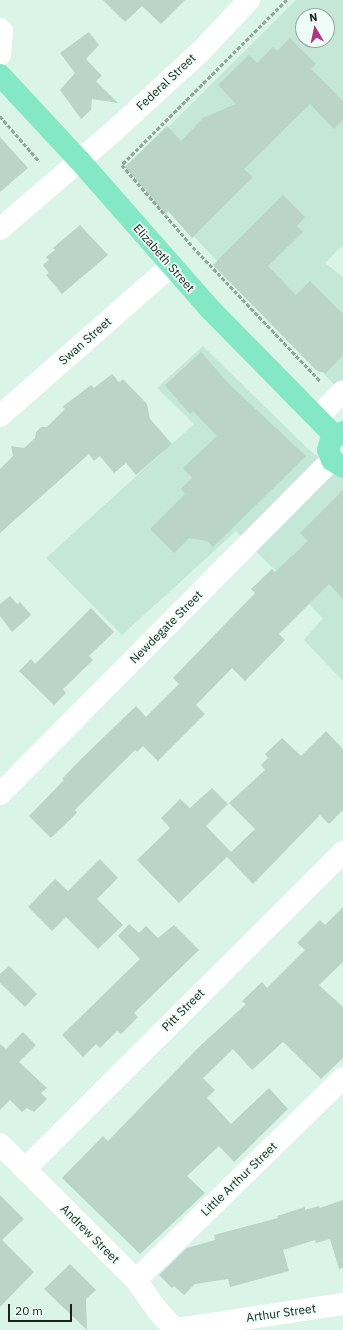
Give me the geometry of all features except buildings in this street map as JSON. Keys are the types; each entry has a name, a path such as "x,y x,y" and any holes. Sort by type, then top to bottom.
{"main road":[{"name":"Elizabeth Street","path":"0,75 80,161 209,308 317,418 339,434"},
{"path":"337,463 328,450 339,434"}],"street":[{"name":"Federal Street","path":"0,229 80,161 201,51 249,0"},
{"path":"0,29 2,31 0,55"},
{"name":"Swan Street","path":"0,416 171,266"},
{"path":"317,418 340,394"},
{"name":"Newdegate Street","path":"0,794 337,463"},
{"name":"Pitt Street","path":"25,1169 343,852"},
{"name":"Little Arthur Street","path":"136,1280 343,1078"},
{"name":"Andrew Street","path":"0,1144 136,1280 173,1330"},
{"name":"Arthur Street","path":"173,1330 343,1304"}],"path":[{"path":"287,0 122,165 198,253 318,380 340,394"},
{"path":"0,116 39,161"}],"shaded area":[{"path":"296,0 343,0 343,245 325,263 343,277 343,394 128,167"},
{"path":"203,346 305,446 343,478 343,681 304,640 323,618 236,531 122,635 46,558 194,424 157,388"}]}
